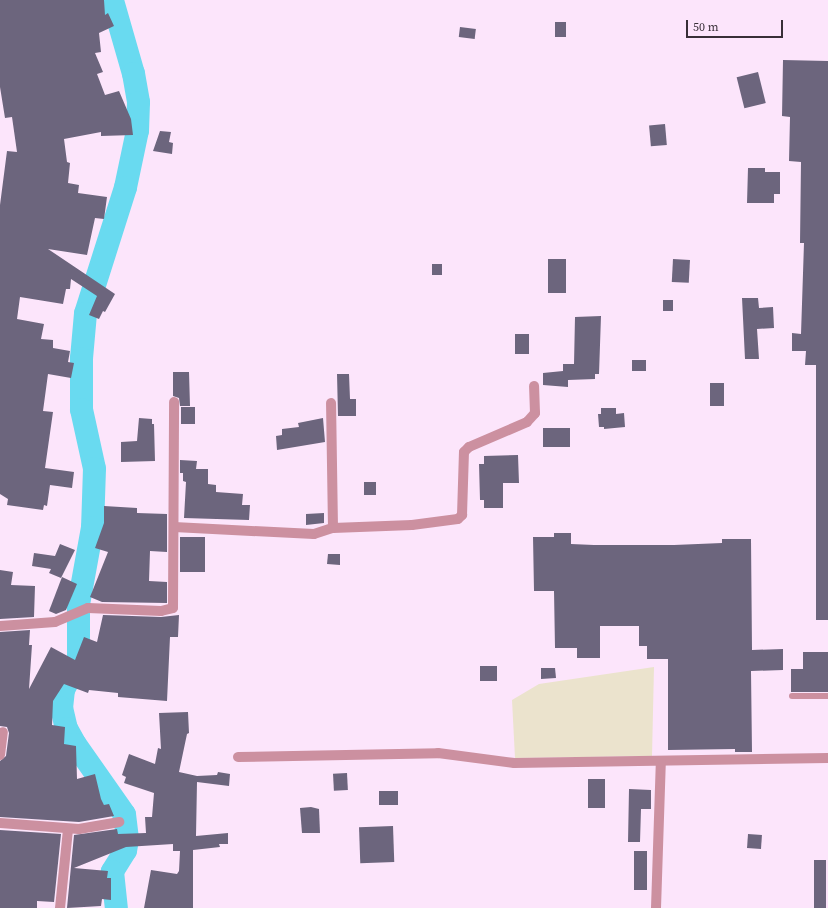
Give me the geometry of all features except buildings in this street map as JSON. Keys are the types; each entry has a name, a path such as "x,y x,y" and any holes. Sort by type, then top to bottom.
{"street":[{"path":"174,528 314,534 333,528 412,525 458,519 462,515 464,452 469,447 527,422 535,413 534,386"},
{"path":"0,626 55,622 88,608 170,610 174,604 174,402"},
{"path":"332,403 333,528"},
{"path":"0,755 3,732"},
{"path":"238,757 438,753 514,763 828,758"},
{"path":"656,908 661,761"},
{"path":"0,823 68,829 119,822"},
{"path":"60,908 68,829"}],"lane":[{"path":"792,696 828,696"}],"shaded area":[{"path":"654,667 652,756 515,758 512,700 539,684"}],"waterway":[{"path":"112,0 133,73 138,102 137,130 125,187 85,313 81,358 81,409 94,468 92,527 78,604 78,660 63,689 61,707 66,728 75,744 124,814 127,839 125,850 112,871 116,908"}]}
